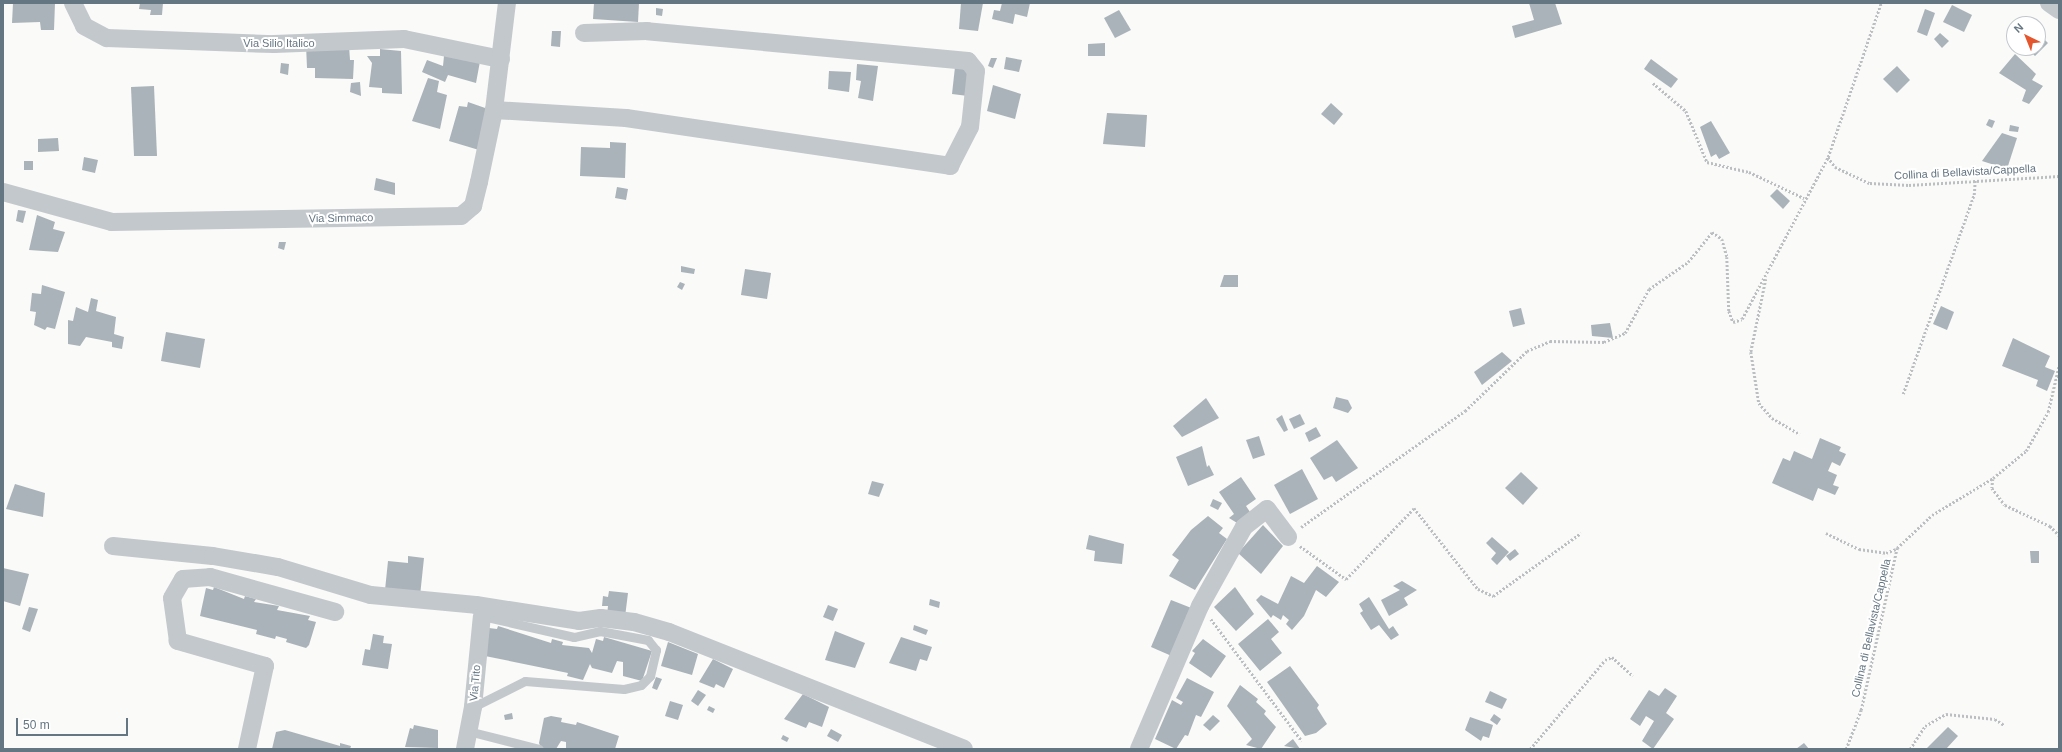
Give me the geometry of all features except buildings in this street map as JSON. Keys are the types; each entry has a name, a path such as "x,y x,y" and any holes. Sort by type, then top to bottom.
{"street":[{"name":"Via Silio Italico","path":"73,3 84,26 107,38 274,44 404,39 501,59"},
{"name":"Via Simmaco","path":"3,192 112,222 461,216 473,206 494,110 507,3"},
{"path":"2049,3 2059,10"},
{"path":"494,110 626,118 950,166 970,127 976,71 968,61 647,31 584,33"},
{"path":"1139,749 1200,606 1244,527 1267,509 1288,537"},
{"path":"113,546 213,556 278,567 371,595 476,605 579,621 601,618 634,622 669,632 964,749"},
{"path":"247,749 265,666 178,640 172,598 183,579 210,577 335,612"},
{"name":"Via Tito","path":"465,749 473,707 482,616"}],"lane":[{"path":"473,707 525,681 624,690 641,685 650,676 656,650 648,640 614,633 600,631 574,637 482,616"},
{"path":"468,731 540,749"}],"path":[{"path":"1581,534 1493,596 1478,589 1414,508 1346,579 1288,537 1352,488 1390,467 1465,411 1527,351 1550,342 1604,342 1624,333 1650,289 1688,262 1712,232 1722,239 1727,257 1729,311 1733,322 1742,318 1767,275 1804,198 1828,158 1881,3"},
{"path":"1653,83 1686,111 1707,162 1749,172 1804,198"},
{"name":"Collina di Bellavista/Cappella","path":"1828,158 1835,167 1870,183 1909,185 1975,179 2059,176"},
{"path":"1903,394 1974,195 1975,179"},
{"path":"1767,275 1751,352 1759,403 1772,418 1800,434"},
{"name":"Collina di Bellavista/Cappella","path":"1846,749 1861,710 1897,548 1932,515 1993,478 2026,452 2048,412 2059,365"},
{"path":"1993,478 1992,488 2005,505 2050,526 2059,535"},
{"path":"1826,533 1859,549 1886,553 1897,548"},
{"path":"1200,606 1302,742"},
{"path":"1530,749 1604,660 1612,657 1633,676"},
{"path":"1910,749 1925,726 1946,714 1995,719 2004,725"}]}
